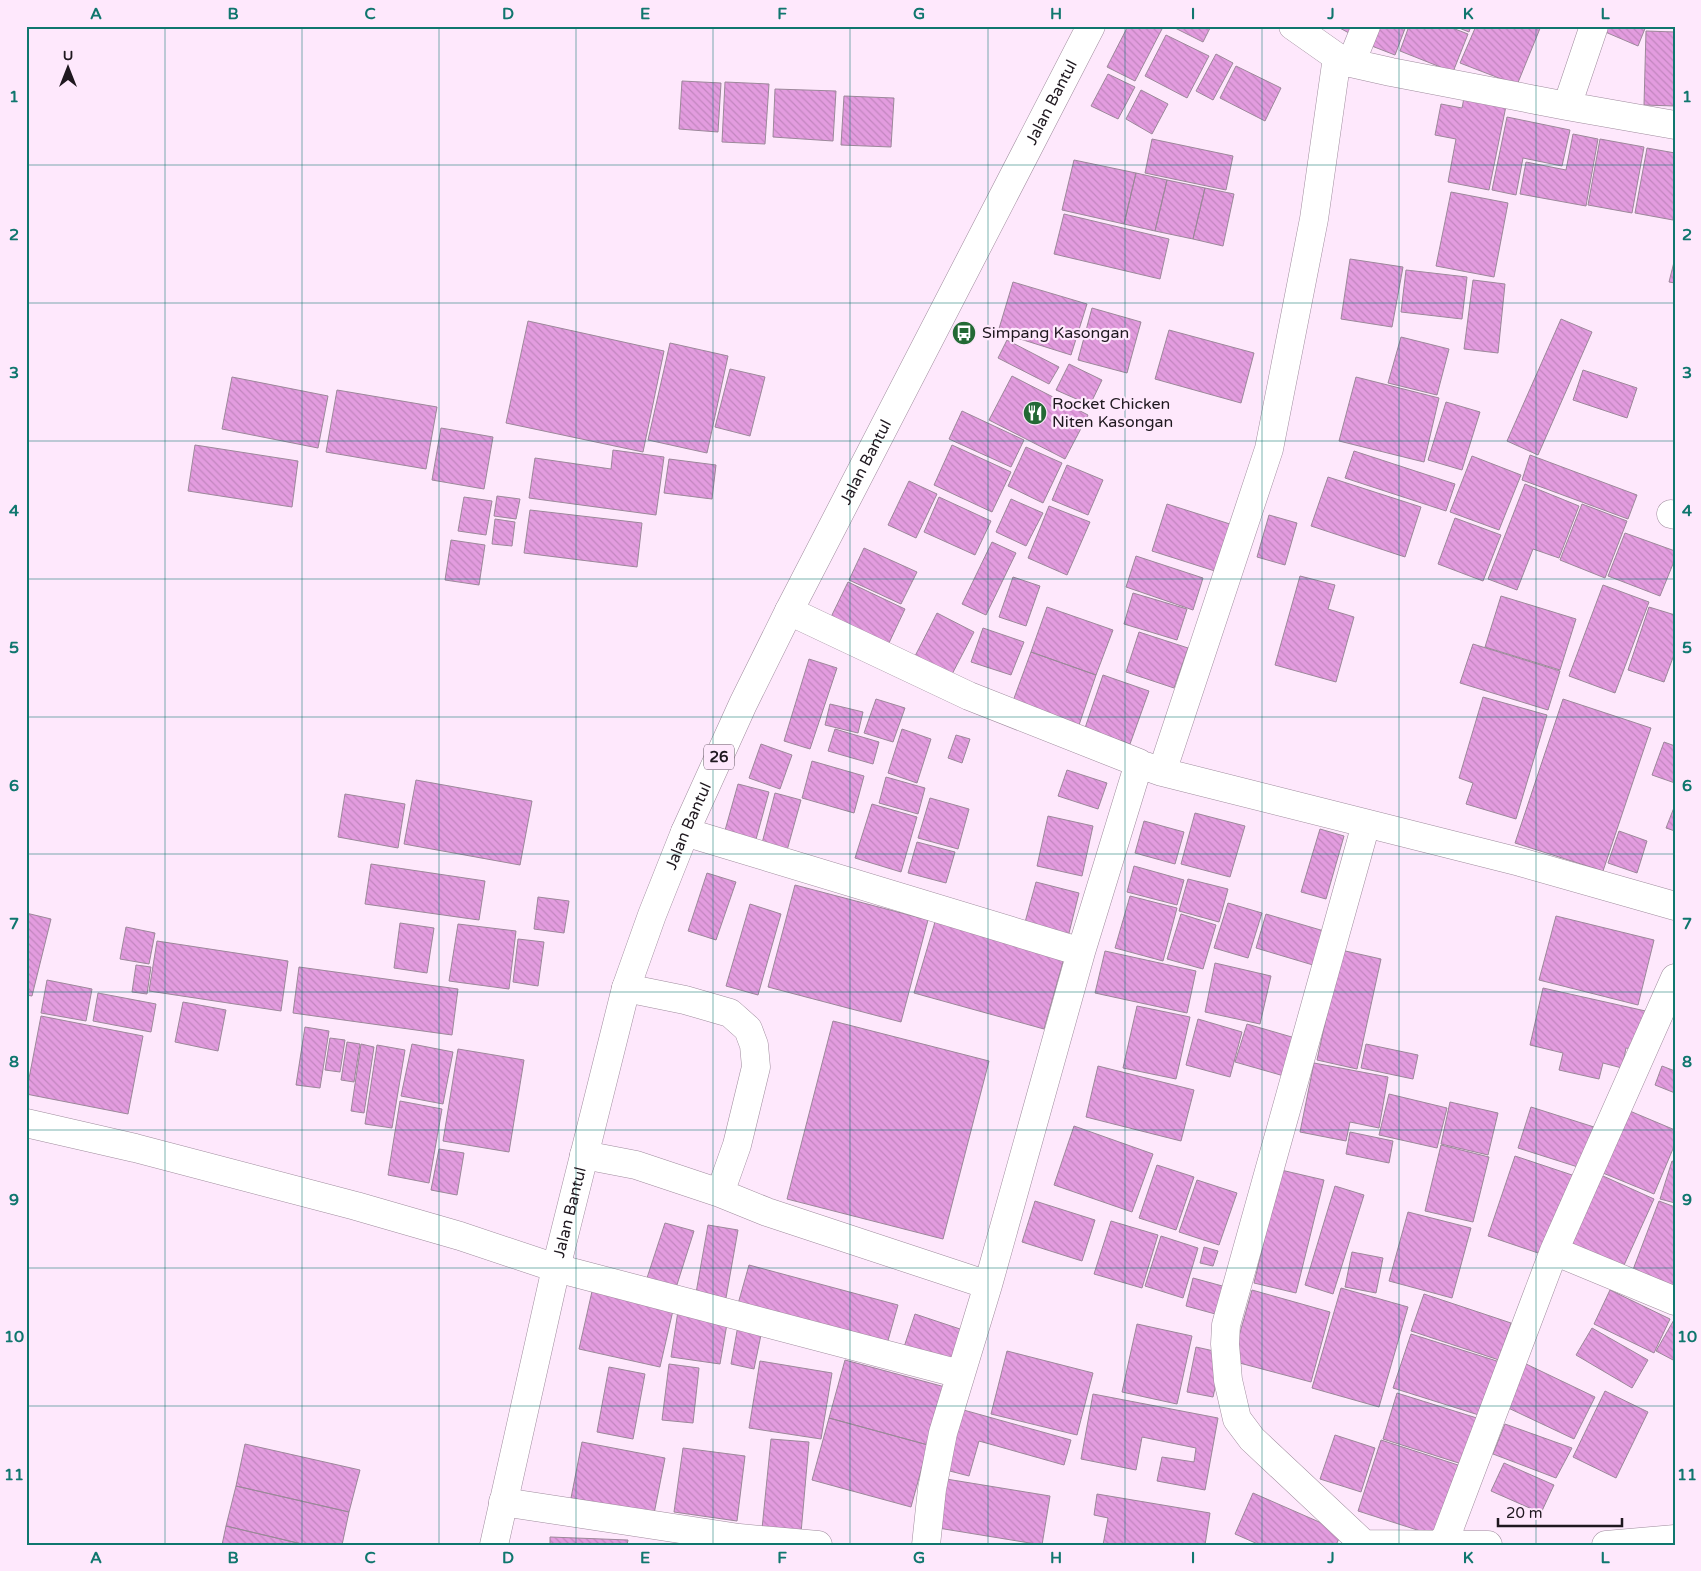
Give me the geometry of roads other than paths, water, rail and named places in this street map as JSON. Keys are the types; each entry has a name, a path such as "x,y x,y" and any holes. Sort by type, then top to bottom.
{"street":[{"name":"Jalan Bantul","path":"494,1545 556,1268 584,1155 626,988 652,915 685,832 743,704 789,611 1091,26"},
{"path":"1292,26 1344,60 1391,72 1675,125"},
{"path":"926,1545 931,1498 942,1442 1082,952 1268,449 1344,60 1366,26"},
{"path":"1567,106 1594,26"},
{"path":"789,611 968,696 1150,768 1520,862 1675,906"},
{"path":"1366,824 1226,1325 1225,1344 1228,1380 1237,1419 1252,1439 1364,1544 1488,1545"},
{"path":"685,832 1082,952"},
{"path":"1443,1544 1554,1250 1675,978"},
{"path":"626,988 685,1000 730,1013 748,1029 754,1045 756,1067 737,1145 720,1193"},
{"path":"26,1124 135,1148 356,1206 460,1236 556,1268 960,1374"},
{"path":"584,1155 636,1164 720,1193 767,1212 988,1285"},
{"path":"1554,1250 1675,1301"},
{"path":"503,1502 739,1542 818,1545"},
{"path":"1606,1545 1675,1539"}],"place":[{"name":"Simpang Kasongan","path":"964,333"},
{"name":"Rocket Chicken Niten Kasongan","path":"1035,413"}]}
